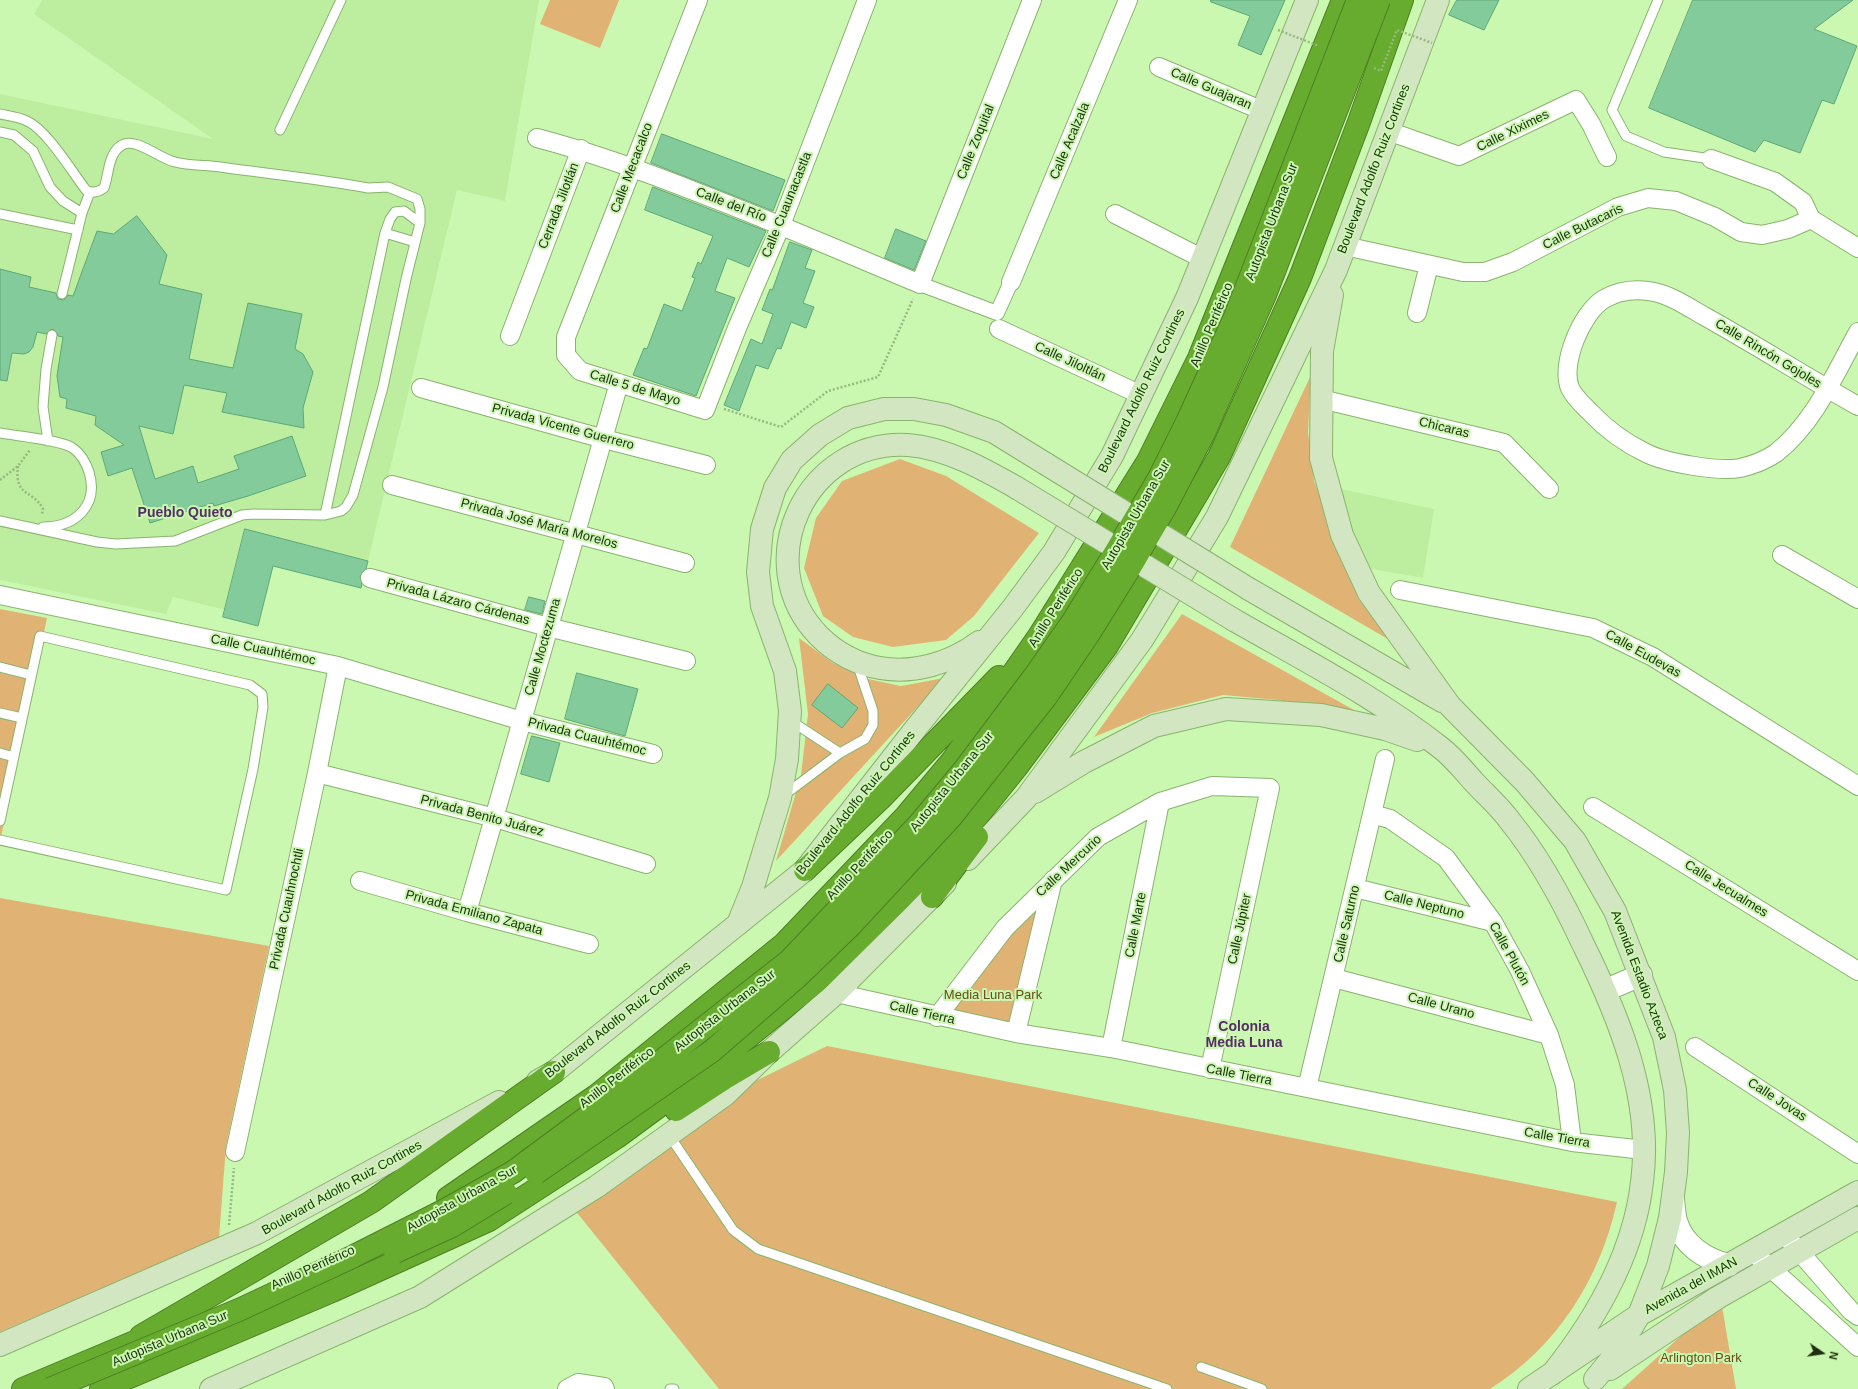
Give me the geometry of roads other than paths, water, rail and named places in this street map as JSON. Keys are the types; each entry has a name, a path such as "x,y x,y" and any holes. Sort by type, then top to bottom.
{"highway":[{"name":"Anillo Periférico","path":"23,1389 124,1346 340,1259 457,1193 596,1096 784,944 841,885 906,816 952,761 1039,636 1148,462 1199,358 1343,0"},
{"name":"Autopista Urbana Sur","path":"50,1389 241,1309 447,1210 513,1172 636,1081 789,961 919,824 973,758 1036,674 1111,559 1159,478 1188,422 1235,317 1358,0"},
{"name":"Autopista Urbana Sur","path":"85,1389 240,1323 452,1226 512,1189 712,1051 822,954 897,877 957,810 1046,697 1090,632 1166,506 1204,435 1246,339 1379,0"},
{"path":"932,897 1061,725 1219,457 1300,278 1359,122 1402,0"},
{"path":"806,870 880,799 1039,636"},
{"path":"489,1220 638,1122 701,1075 816,982 897,902 980,814 1107,646"},
{"path":"101,1389 332,1291 489,1220 574,1169 647,1130 724,1078 769,1052"},
{"path":"124,1346 371,1202 554,1072"}],"main road":[{"name":"Boulevard Adolfo Ruiz Cortines","path":"0,1345 258,1233 554,1072 806,870 916,728 1012,609 1054,552 1112,456 1187,298 1307,0"},
{"name":"Boulevard Adolfo Ruiz Cortines","path":"211,1389 420,1297 596,1187 726,1094 769,1052 836,993 932,897 1026,798 1142,640 1217,518 1336,270 1438,0"},
{"path":"1336,270 1322,352 1321,458 1342,535 1368,593 1450,706"},
{"path":"738,926 753,887 780,798 787,759 790,711 785,671 762,606 758,572 762,529 775,488 792,460 820,434 848,418 884,409 914,409 946,415 994,432 1249,589 1450,706"},
{"path":"1012,609 1001,623 974,646 942,662 908,670 890,670 856,662 826,644 814,631 796,601 790,584 788,549 790,532 796,515 804,499 814,485 831,469 856,454 873,448 890,445 908,445 949,455 989,473 1017,488 1234,620 1384,707 1443,749 1511,821 1554,884 1606,990 1624,1041 1637,1089 1644,1125 1644,1150 1640,1194 1623,1253 1607,1288 1586,1327 1552,1374"},
{"name":"Avenida Estadio Azteca","path":"1450,706 1525,782 1575,841 1615,911 1664,1037 1674,1090 1678,1145 1673,1199 1658,1266 1639,1315 1618,1351 1590,1384"},
{"path":"1026,798 1084,762 1154,726 1226,708 1321,715 1385,728 1443,749"},
{"name":"Avenida del IMAN","path":"1529,1389 1639,1315 1858,1192"},
{"name":"Avenida del IMAN","path":"1590,1384 1717,1298 1858,1218"}],"street":[{"name":"Calle Mecacalco","path":"566,337 698,0"},
{"name":"Calle Cuaunacastla","path":"706,407 737,328 781,225 867,0"},
{"name":"Calle Zoquital","path":"920,284 1032,0"},
{"name":"Calle Acalzala","path":"1011,282 1128,0"},
{"name":"Calle Guajaran","path":"1159,67 1263,111"},
{"name":"Calle Xiximes","path":"1388,131 1459,156 1576,100 1591,124 1608,157"},
{"name":"Calle del Río","path":"537,138 581,149 632,167 781,225 920,284"},
{"name":"Cerrada Jilotlán","path":"510,336 581,149"},
{"path":"1711,159 1775,182 1803,202 1811,219 1858,248"},
{"name":"Calle Butacaris","path":"1345,246 1463,272 1485,272 1513,262 1618,207 1648,198 1676,201 1715,217 1741,232 1762,235 1788,229 1811,219"},
{"path":"1115,214 1203,259"},
{"path":"1417,313 1429,265"},
{"path":"920,284 996,313 1011,282"},
{"name":"Calle Rincón Gojoles","path":"1826,388 1719,324 1674,300 1650,291 1626,290 1603,299 1584,319 1573,344 1568,369 1570,388 1581,403 1597,420 1623,440 1648,454 1681,463 1710,467 1739,468 1755,464 1774,454 1791,439 1811,416 1858,332"},
{"name":"Calle Jiloltlán","path":"999,329 1141,395"},
{"name":"Calle 5 de Mayo","path":"566,337 566,355 580,371 706,407"},
{"name":"Calle Moctezuma","path":"467,912 619,383"},
{"name":"Privada Vicente Guerrero","path":"421,388 604,439 706,465"},
{"path":"1826,388 1858,406"},
{"name":"Chicaras","path":"1321,399 1504,443 1549,489"},
{"name":"Privada José María Morelos","path":"392,485 685,563"},
{"path":"1782,555 1858,599"},
{"name":"Privada Lázaro Cárdenas","path":"370,578 548,627 686,662"},
{"name":"Calle Eudevas","path":"1400,590 1594,628 1653,658 1858,786"},
{"name":"Calle Cuauhtémoc","path":"0,595 338,666 522,721"},
{"name":"Privada Cuauhnochtli","path":"235,1152 317,773 338,666"},
{"name":"Privada Cuauhtémoc","path":"522,721 653,754"},
{"name":"Calle Saturno","path":"1307,1088 1385,759"},
{"name":"Privada Benito Juárez","path":"317,773 495,818 646,864"},
{"name":"Calle Mercurio","path":"937,1017 1005,928 1098,836 1160,802 1212,786 1270,788"},
{"name":"Calle Júpiter","path":"1210,1070 1270,788"},
{"name":"Calle Marte","path":"1111,1048 1160,802"},
{"name":"Calle Jecualmes","path":"1593,807 1858,971"},
{"name":"Calle Plutón","path":"1372,814 1390,819 1446,858 1493,922 1520,971 1548,1035 1565,1085 1572,1142"},
{"path":"1016,1033 1053,880"},
{"name":"Privada Emiliano Zapata","path":"360,881 467,912 589,944"},
{"name":"Calle Neptuno","path":"1355,888 1493,922"},
{"path":"1606,990 1641,975"},
{"name":"Calle Urano","path":"1334,978 1548,1035"},
{"name":"Calle Tierra","path":"836,993 937,1017 1016,1033 1111,1048 1210,1070 1307,1088 1572,1142 1644,1150"},
{"name":"Calle Jovas","path":"1695,1047 1858,1154"},
{"path":"1673,1199 1676,1221 1687,1240 1703,1255 1729,1265"},
{"path":"1784,1234 1855,1313 1837,1327"},
{"path":"1753,1252 1858,1347"},
{"path":"567,1389 578,1383 604,1387 605,1389"}],"lane":[{"path":"280,130 341,0"},
{"path":"1658,0 1612,110 1626,136 1664,152 1711,159"},
{"path":"0,114 24,119 38,129 61,155 86,190 90,192 98,192 104,188 112,154 122,145 134,143 164,159 187,165 216,166 368,188 388,187 417,199 420,208 420,223 383,387 357,486 346,507 341,511 325,515 242,515 175,541 116,544 97,542 37,527 0,521"},
{"path":"0,132 14,135 33,151 50,187 63,201 82,213"},
{"path":"62,294 82,213 90,192"},
{"path":"325,515 385,233 390,219 395,212 404,212 420,223"},
{"path":"0,214 78,230"},
{"path":"385,233 415,242"},
{"path":"46,441 43,407 46,369 52,335"},
{"path":"0,433 67,444 81,455 90,475 92,484 88,505 76,517 57,525 37,527"},
{"path":"0,821 2,798 14,757 40,636 250,685 262,694 263,707 253,769 226,890 0,840"},
{"path":"780,798 840,753 865,739 873,725 873,711 856,662"},
{"path":"0,667 31,675"},
{"path":"0,713 22,718"},
{"path":"789,720 840,753"},
{"path":"0,754 14,757"},
{"path":"669,1135 733,1230 758,1250 1166,1389"},
{"path":"1201,1367 1262,1389"}],"district":[{"name":"Pueblo Quieto","path":"185,513"},
{"name":"Colonia Media Luna","path":"1244,1036"}],"park label":[{"name":"Media Luna Park","path":"993,995"},
{"name":"Arlington Park","path":"1701,1358"}]}
